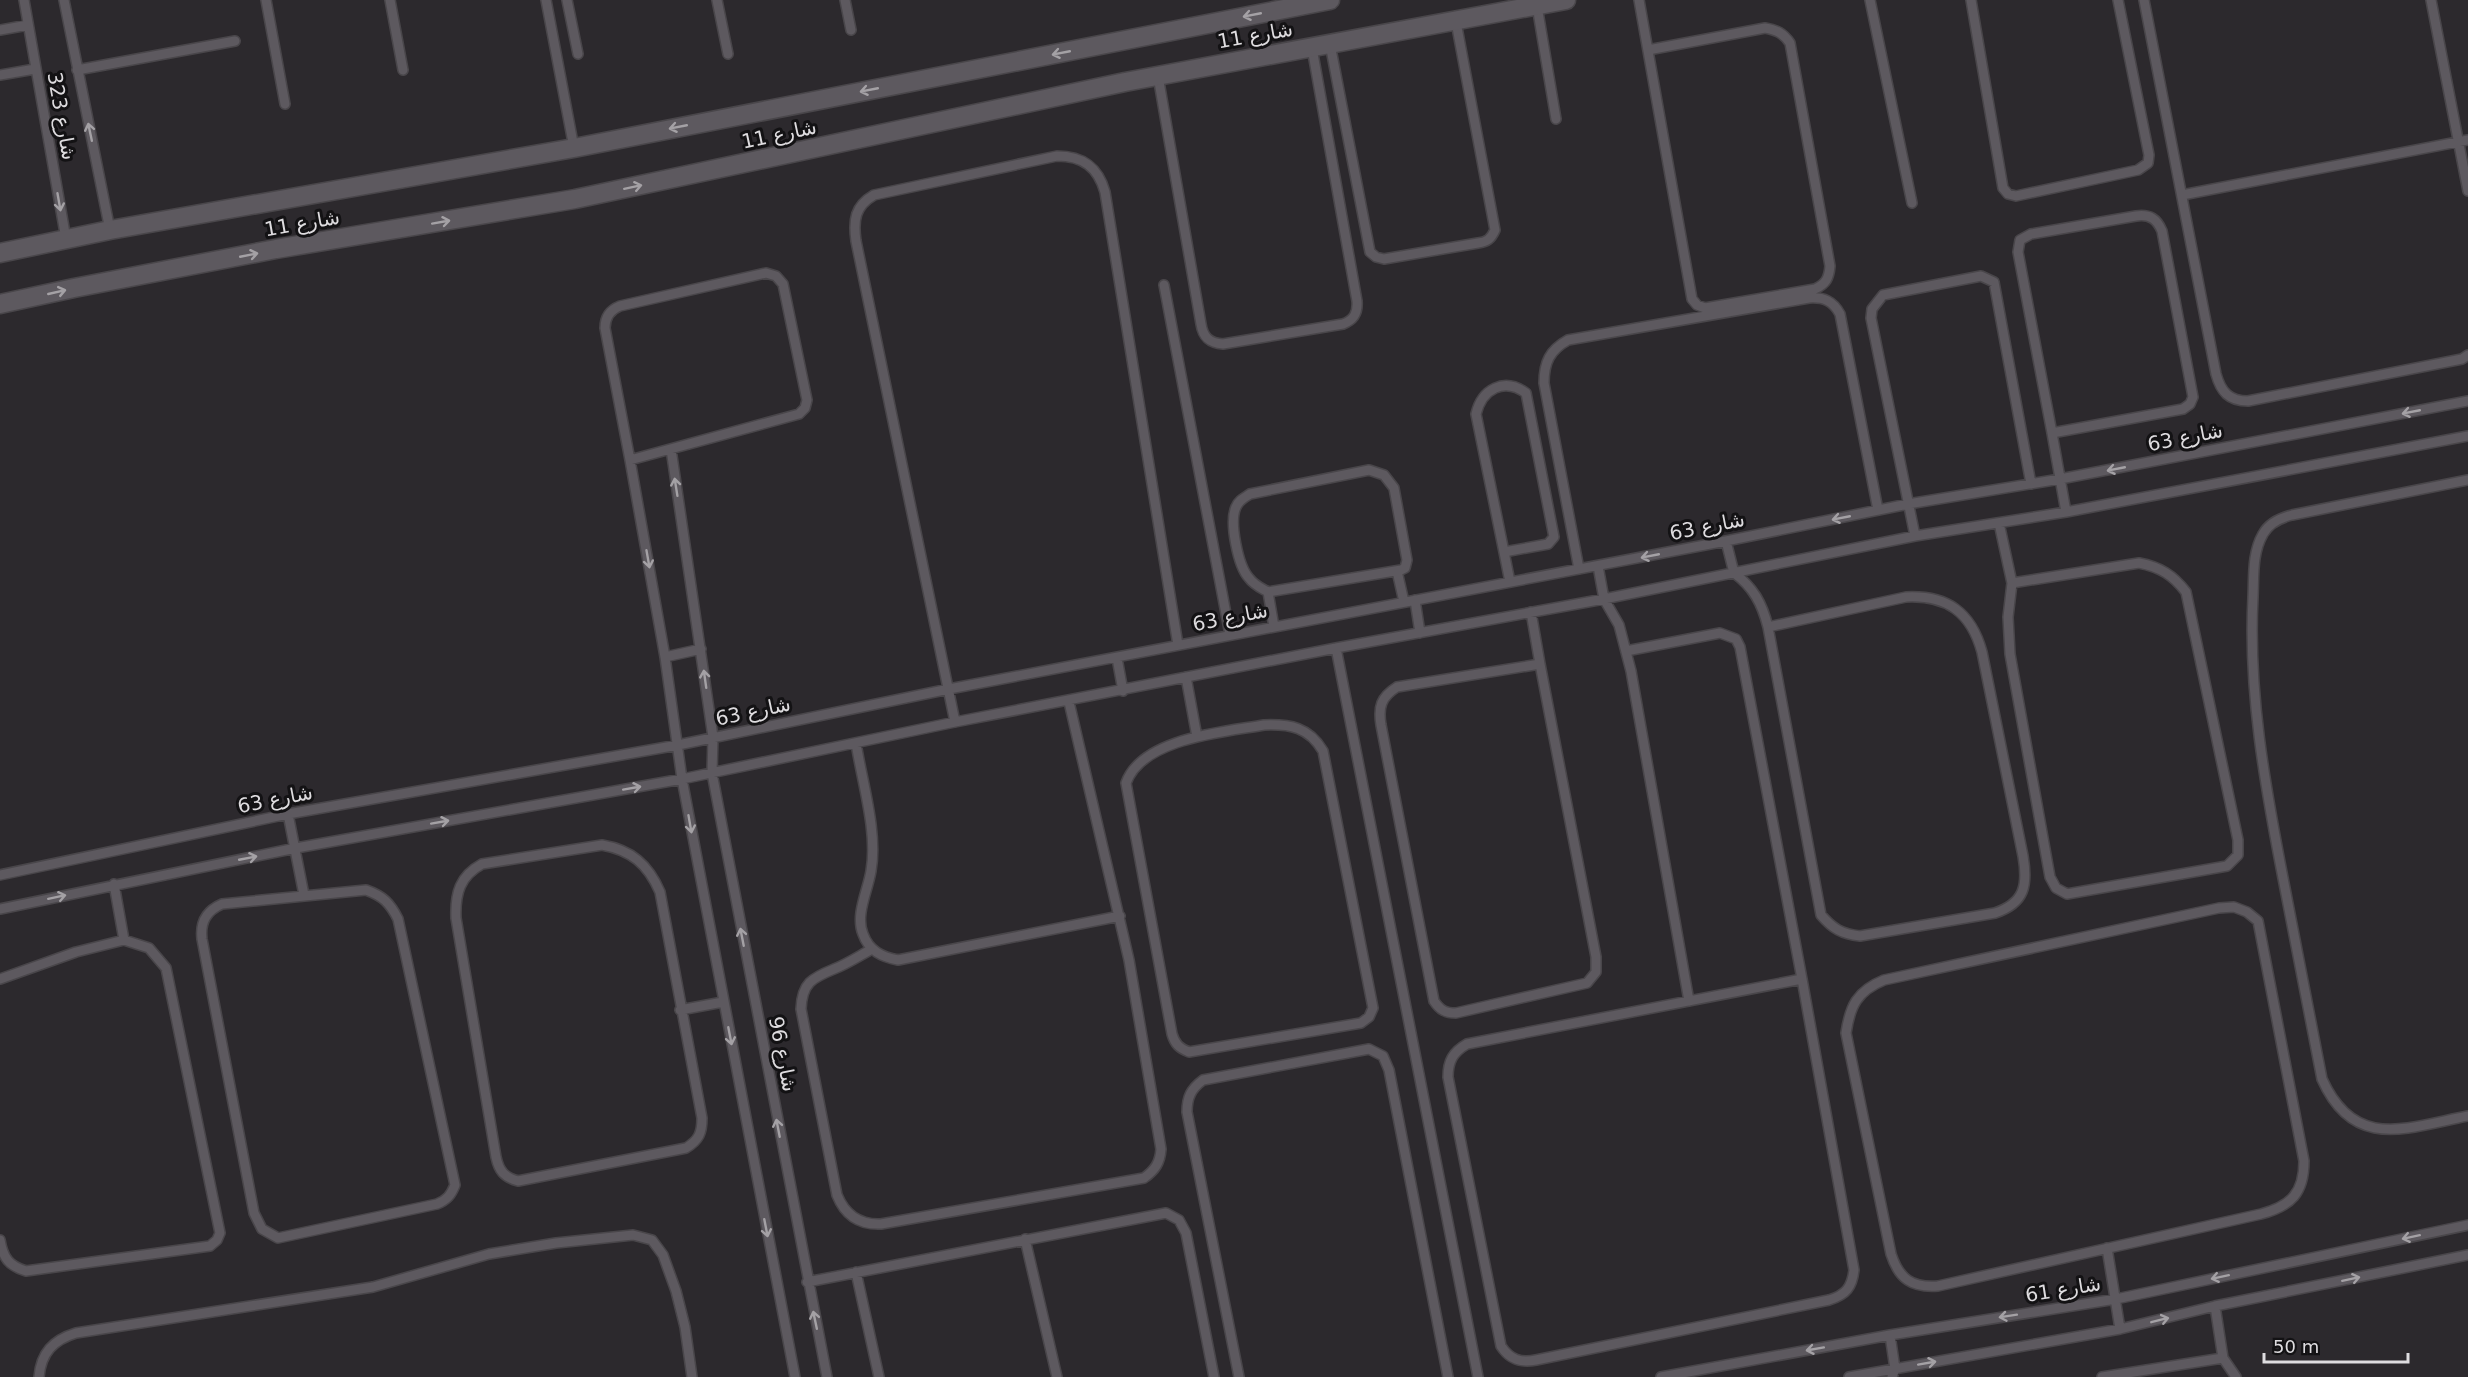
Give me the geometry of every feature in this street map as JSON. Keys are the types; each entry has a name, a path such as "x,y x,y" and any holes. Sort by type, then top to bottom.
{"street":[{"name":"شارع 11","path":"0,252 110,230 574,148 1330,0"},
{"name":"شارع 11","path":"0,304 276,249 574,199 1158,76 1566,0"}],"lane":[{"name":"شارع 323","path":"24,0 66,239"},
{"name":"شارع 323","path":"64,0 110,230"},
{"path":"266,0 285,105"},
{"path":"390,0 403,70"},
{"path":"546,0 574,148"},
{"path":"567,0 578,54"},
{"path":"717,0 728,54"},
{"path":"845,0 851,30"},
{"path":"1639,0 1692,299 1697,306 1705,308 1815,289 1824,285 1829,276 1830,266 1790,43 1775,29 1765,28 1648,50"},
{"path":"1870,0 1912,203"},
{"path":"1971,0 2003,188 2008,194 2016,196 2139,170 2148,163 2149,155 2118,0"},
{"path":"2144,0 2219,385 2225,395 2236,401 2248,401 2462,359 2468,355"},
{"path":"2432,0 2463,141 2468,191"},
{"path":"1536,6 1556,119"},
{"path":"1330,44 1370,252 1384,259 1485,242 1492,237 1495,230 1456,22"},
{"path":"0,30 28,25"},
{"path":"77,70 235,41"},
{"path":"1158,76 1205,337 1222,344 1343,324 1349,322 1356,313 1356,293 1312,48"},
{"path":"0,75 35,69"},
{"path":"2182,195 2463,141"},
{"path":"956,722 856,241 854,217 858,207 874,195 1057,156 1071,156 1084,160 1102,179 1178,645"},
{"path":"2052,433 2173,411 2190,404 2193,397 2162,231 2159,223 2153,217 2145,214 2031,234 2020,240 2018,252 2066,512"},
{"path":"630,460 799,414 805,408 807,400 783,284 776,276 766,273 620,306 610,312 605,328 665,657 682,779 795,1377"},
{"path":"1915,536 1870,318 1872,309 1883,295 1981,276 1991,279 1997,291 2031,484"},
{"path":"1164,285 1230,635"},
{"path":"1580,569 1544,382 1544,369 1548,357 1568,340 1809,298 1819,297 1828,300 1840,314 1878,510"},
{"path":"1504,552 1548,544 1554,537 1526,393 1517,387 1506,385 1495,387 1485,393 1479,402 1476,414 1510,582"},
{"name":"شارع 63","path":"0,875 288,814 678,745 950,689 1598,566 1908,504 2060,479 2468,401"},
{"path":"0,909 296,848 682,779 956,722 1069,702 1336,648 1604,599 1915,536 2066,512 2468,435"},
{"name":"شارع 96","path":"670,449 713,737 712,773 807,1282 827,1377"},
{"path":"1369,470 1384,475 1394,488 1407,563 1405,568 1268,592 1256,586 1247,577 1241,565 1233,519 1235,508 1241,500 1261,492 1369,470"},
{"path":"2468,480 2281,518 2271,524 2264,533 2255,556 2251,632 2254,696 2266,789 2322,1079 2331,1100 2346,1116 2366,1126 2387,1131 2468,1116"},
{"path":"1999,523 2012,583 2008,616 2010,654 2050,877 2056,888 2067,894 2073,894 2220,867 2234,861 2238,855 2238,840 2186,592 2177,580 2159,569 2139,563 2012,583"},
{"path":"1726,541 1734,573 1746,582 1764,610 1821,915 1831,927 1845,934 1860,936 1995,913 2008,908 2018,899 2025,886 2025,872 1982,652 1977,635 1968,620 1956,608 1940,600 1923,596 1906,597 1768,627"},
{"path":"1598,566 1604,599 1618,625 1626,651 1689,1001"},
{"path":"1398,571 1404,602"},
{"path":"1268,592 1274,627"},
{"path":"1415,600 1420,633"},
{"path":"1531,612 1596,957 1596,972 1587,983 1456,1013 1447,1013 1434,1001 1381,725 1381,702 1387,693 1396,687 1540,664"},
{"path":"1626,651 1720,633 1736,639 1740,646 1802,979 1854,1270 1853,1281 1840,1297 1829,1300 1536,1360 1520,1361 1512,1358 1501,1346 1448,1077 1451,1057 1467,1044 1802,979"},
{"path":"1336,648 1478,1377"},
{"path":"665,657 701,649"},
{"path":"1117,658 1123,691"},
{"path":"1186,677 1197,737"},
{"path":"872,950 812,979 805,987 801,1009 837,1194 841,1206 849,1215 869,1225 1144,1178 1154,1171 1160,1161 1161,1149 1130,960 1069,702"},
{"path":"1264,725 1287,725 1299,728 1317,741 1323,752 1373,999 1373,1008 1369,1017 1361,1023 1198,1052 1181,1049 1175,1042 1126,783 1130,771 1152,754 1197,737 1264,725"},
{"path":"856,742 874,850 860,915 862,934 872,950 883,958 898,960 1120,916"},
{"path":"288,814 304,895"},
{"path":"602,845 627,852 648,868 660,891 680,1010 702,1118 702,1131 696,1141 686,1148 518,1181 507,1177 499,1168 496,1157 456,918 457,891 462,879 471,870 483,864 602,845"},
{"path":"114,884 124,940"},
{"path":"366,891 381,895 392,906 402,934 455,1185 452,1194 437,1204 278,1238 262,1229 254,1214 201,930 207,914 222,904 304,895 366,891"},
{"path":"2234,907 2247,912 2258,921 2304,1161 2304,1176 2299,1190 2289,1202 2277,1210 2107,1248 1938,1286 1926,1287 1914,1284 1903,1277 1895,1268 1891,1254 1846,1034 1849,1015 1857,999 1869,986 1884,980 2219,908 2234,907"},
{"path":"0,979 76,952 124,940 149,948 166,968 220,1233 217,1240 210,1246 27,1271 15,1268 6,1261 0,1240"},
{"path":"680,1010 723,1002"},
{"path":"1239,1377 1187,1112 1187,1099 1193,1088 1203,1080 1369,1048 1383,1056 1389,1070 1448,1377"},
{"path":"807,1282 1151,1214 1166,1213 1173,1215 1186,1233 1214,1377"},
{"name":"شارع 61","path":"1661,1377 1890,1335 2116,1299 2468,1225"},
{"path":"39,1377 45,1354 53,1344 76,1333 362,1289 489,1254 633,1234 652,1240 663,1256 678,1300 692,1377"},
{"path":"1025,1239 1057,1377"},
{"path":"2107,1248 2121,1329"},
{"path":"1849,1377 1894,1373 2121,1329 2215,1306 2468,1255"},
{"path":"856,1272 879,1377"},
{"path":"2215,1306 2223,1359 2236,1377"},
{"path":"1890,1335 1894,1373"},
{"path":"2102,1377 2223,1359"}]}
